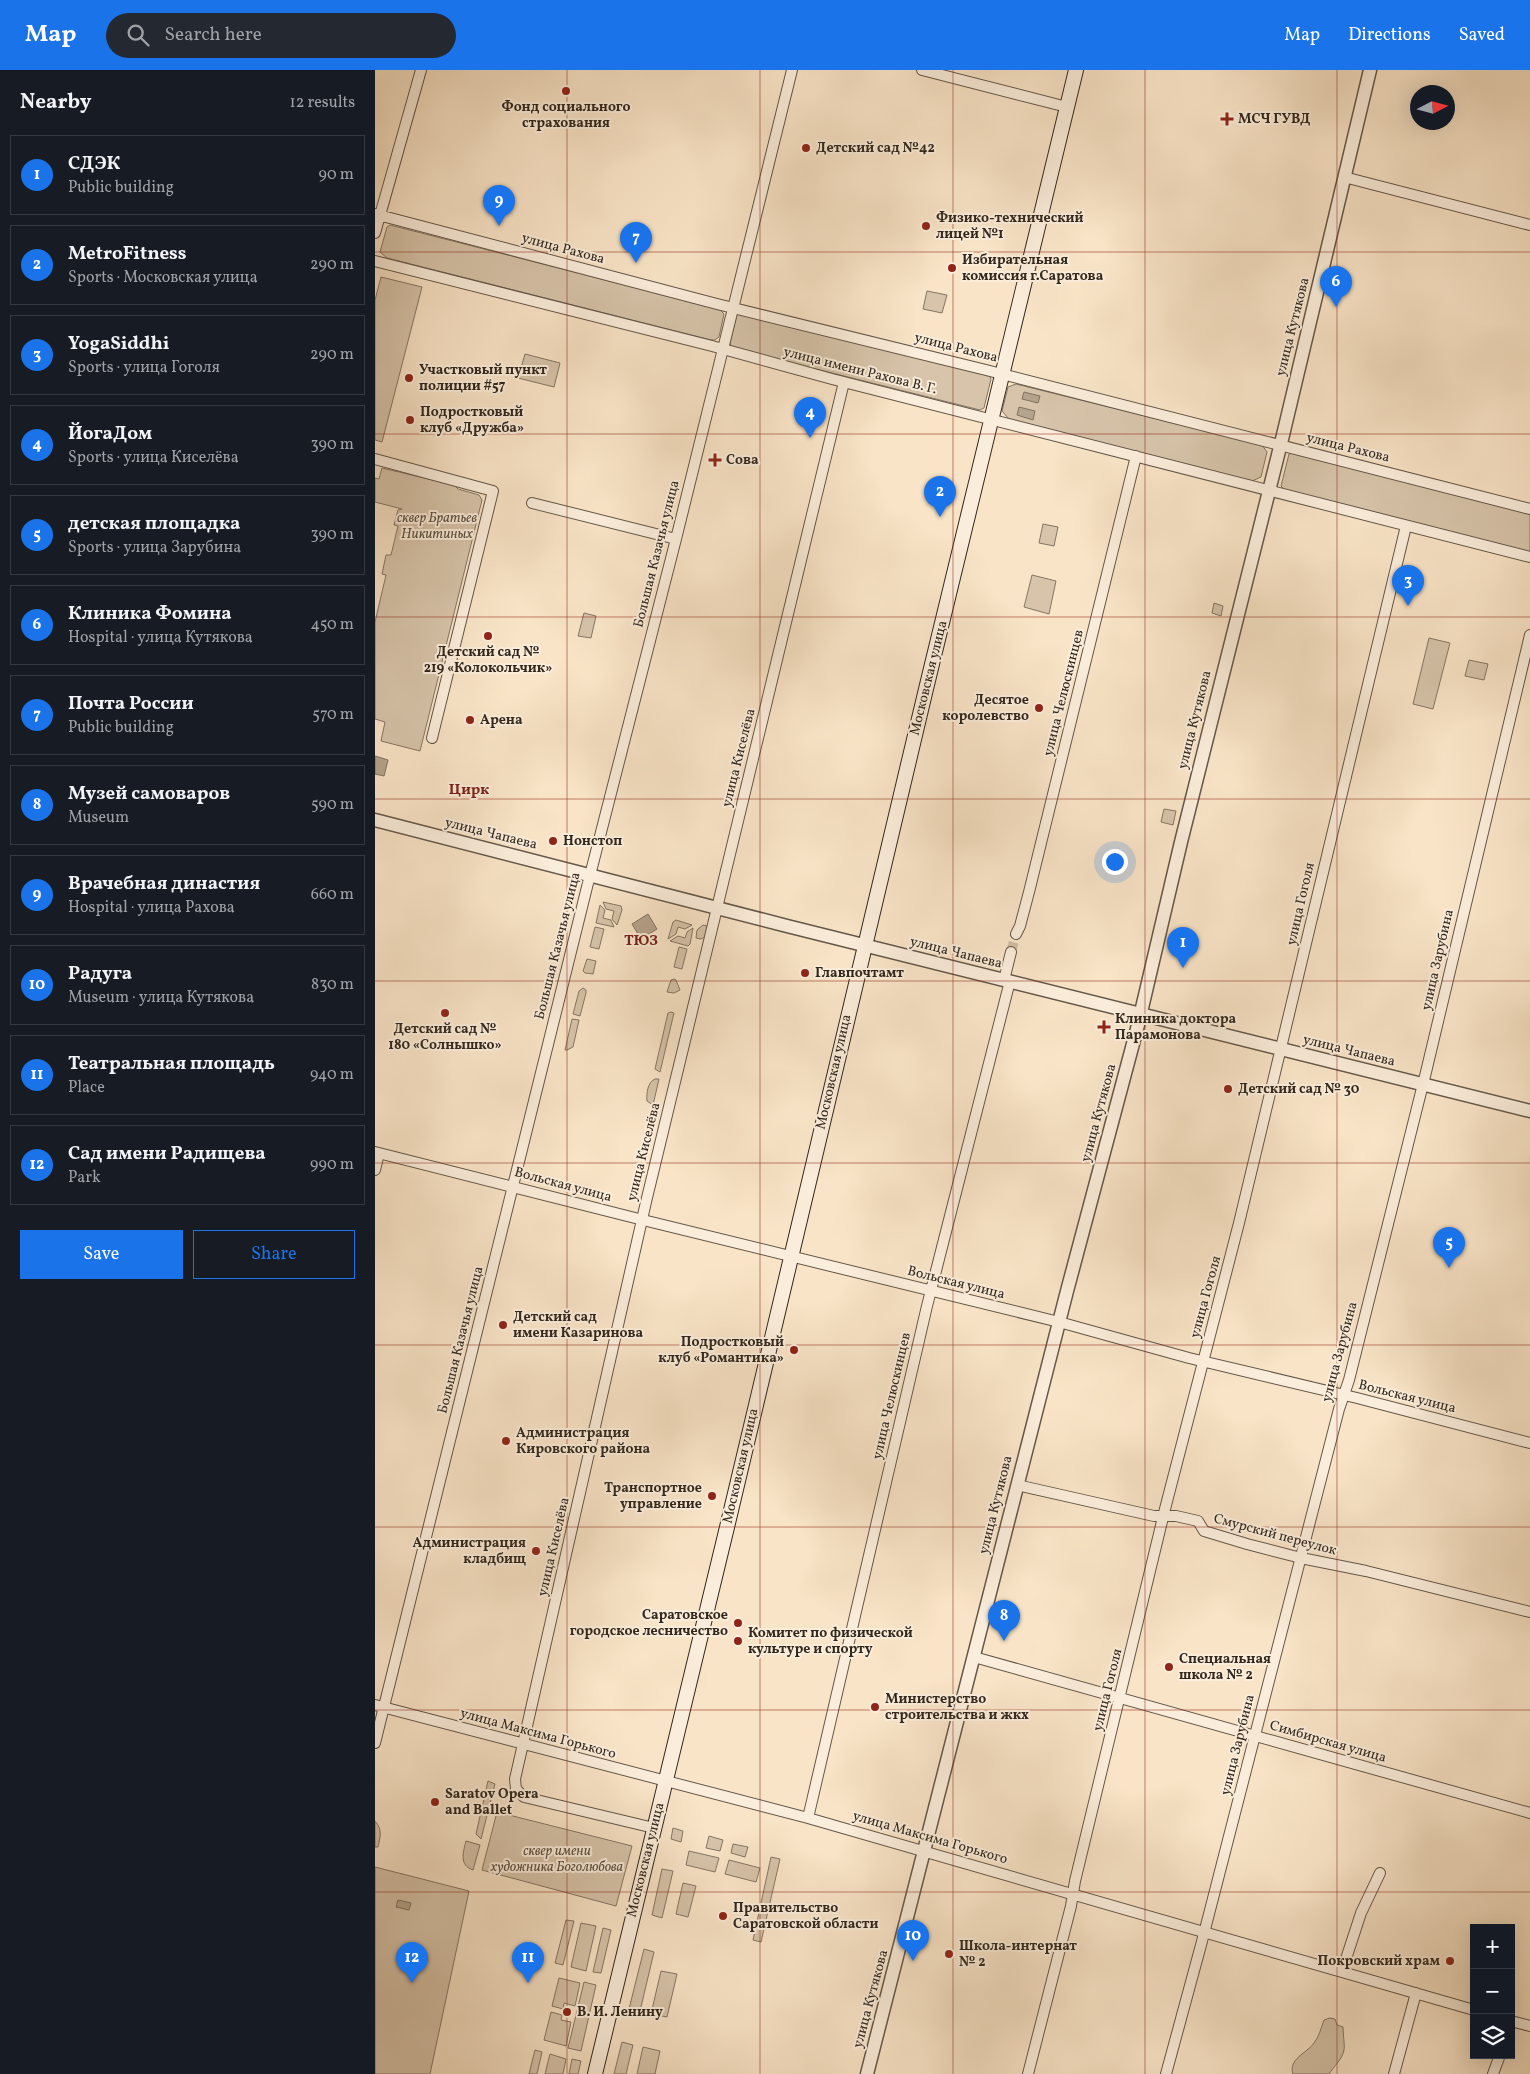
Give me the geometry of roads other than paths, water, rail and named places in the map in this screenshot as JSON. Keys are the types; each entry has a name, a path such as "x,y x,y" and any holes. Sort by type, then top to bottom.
{"main road":[{"name":"Московская улица","path":"595,2074 864,945 1076,70"}],"street":[{"path":"375,233 377,215 421,70"},
{"name":"Большая Казачья улица","path":"375,1743 379,1706 514,1186 590,874 676,539 792,70"},
{"path":"922,70 1067,107"},
{"name":"улица Кутякова","path":"867,2074 1017,1485 1140,1014 1178,851 1267,490 1280,445 1370,70"},
{"path":"1344,177 1530,226"},
{"name":"улица Рахова","path":"377,215 1530,509"},
{"path":"375,261 723,348"},
{"name":"улица имени Рахова В. Г.","path":"723,348 844,382 992,419"},
{"name":"улица Киселёва","path":"655,1828 524,1797 515,1789 515,1779 643,1220 844,382"},
{"path":"992,419 1530,557"},
{"name":"улица Челюскинцев","path":"1016,934 1020,926 1031,883 1135,456"},
{"path":"375,459 493,490 432,738"},
{"path":"532,503 676,539"},
{"name":"улица Гоголя","path":"1028,2074 1163,1517 1239,1223 1406,526"},
{"name":"улица Зарубина","path":"1166,2074 1344,1395 1422,1085 1530,635"},
{"name":"улица Чапаева","path":"375,820 717,908 1530,1111"},
{"name":"улица Челюскинцев","path":"808,1818 931,1291 1007,981 1011,952"},
{"path":"375,1170 377,1152"},
{"name":"Вольская улица","path":"377,1152 791,1257 1059,1322 1530,1443"},
{"name":"Смурский переулок","path":"1017,1485 1163,1517 1176,1516 1198,1521 1204,1530 1247,1544 1301,1558 1366,1571 1530,1612"},
{"name":"Симбирская улица","path":"974,1657 1530,1813"},
{"name":"улица Максима Горького","path":"379,1706 808,1818 1470,2009"},
{"path":"1342,1971 1354,1929 1369,1892 1381,1873"},
{"path":"1393,2074 1416,1993"},
{"path":"1515,2022 1530,2026"},
{"path":"1493,2074 1499,2059"}],"tunnel":[{"path":"1011,952 1016,934"}],"place":[{"name":"Фонд социального страхования","path":"566,91"},
{"name":"МСЧ ГУВД","path":"1227,119"},
{"name":"Детский сад №42","path":"806,148"},
{"name":"Врачебная династия","path":"499,226"},
{"name":"Физико-технический лицей №1","path":"926,226"},
{"name":"Почта России","path":"636,263"},
{"name":"Избирательная комиссия г.Саратова","path":"952,268"},
{"name":"Клиника Фомина","path":"1336,307"},
{"name":"Участковый пункт полиции #57","path":"409,378"},
{"name":"Подростковый клуб «Дружба»","path":"410,420"},
{"name":"ЙогаДом","path":"810,438"},
{"name":"Сова","path":"715,460"},
{"name":"MetroFitness","path":"940,517"},
{"name":"YogaSiddhi","path":"1408,606"},
{"name":"Детский сад № 219 «Колокольчик»","path":"488,636"},
{"name":"Десятое королевство","path":"1039,708"},
{"name":"Арена","path":"470,720"},
{"name":"Нонстоп","path":"553,841"},
{"name":"СДЭК","path":"1183,968"},
{"name":"Главпочтамт","path":"805,973"},
{"name":"Детский сад № 180 «Солнышко»","path":"445,1013"},
{"name":"Клиника доктора Парамонова","path":"1104,1027"},
{"name":"Детский сад № 30","path":"1228,1089"},
{"name":"детская площадка","path":"1449,1268"},
{"name":"Детский сад имени Казаринова","path":"503,1325"},
{"name":"Подростковый клуб «Романтика»","path":"794,1350"},
{"name":"Администрация Кировского района","path":"506,1441"},
{"name":"Транспортное управление","path":"712,1496"},
{"name":"Администрация кладбищ","path":"536,1551"},
{"name":"Саратовское городское лесничество","path":"738,1623"},
{"name":"Комитет по физической культуре и спорту","path":"738,1641"},
{"name":"Музей самоваров","path":"1004,1641"},
{"name":"Специальная школа № 2","path":"1169,1667"},
{"name":"Министерство строительства и жкх","path":"875,1707"},
{"name":"Saratov Opera and Ballet","path":"435,1802"},
{"name":"Правительство Саратовской области","path":"723,1916"},
{"name":"Школа-интернат № 2","path":"949,1954"},
{"name":"Радуга","path":"913,1961"},
{"name":"Покровский храм","path":"1450,1961"},
{"name":"Сад имени Радищева","path":"412,1983"},
{"name":"Театральная площадь","path":"528,1983"},
{"name":"В. И. Ленину","path":"567,2012"}],"district":[{"name":"Цирк","path":"469,790"},
{"name":"ТЮЗ","path":"641,941"}],"park label":[{"name":"сквер Братьев Никитиных","path":"437,526"},
{"name":"сквер имени художника Боголюбова","path":"557,1859"}]}
